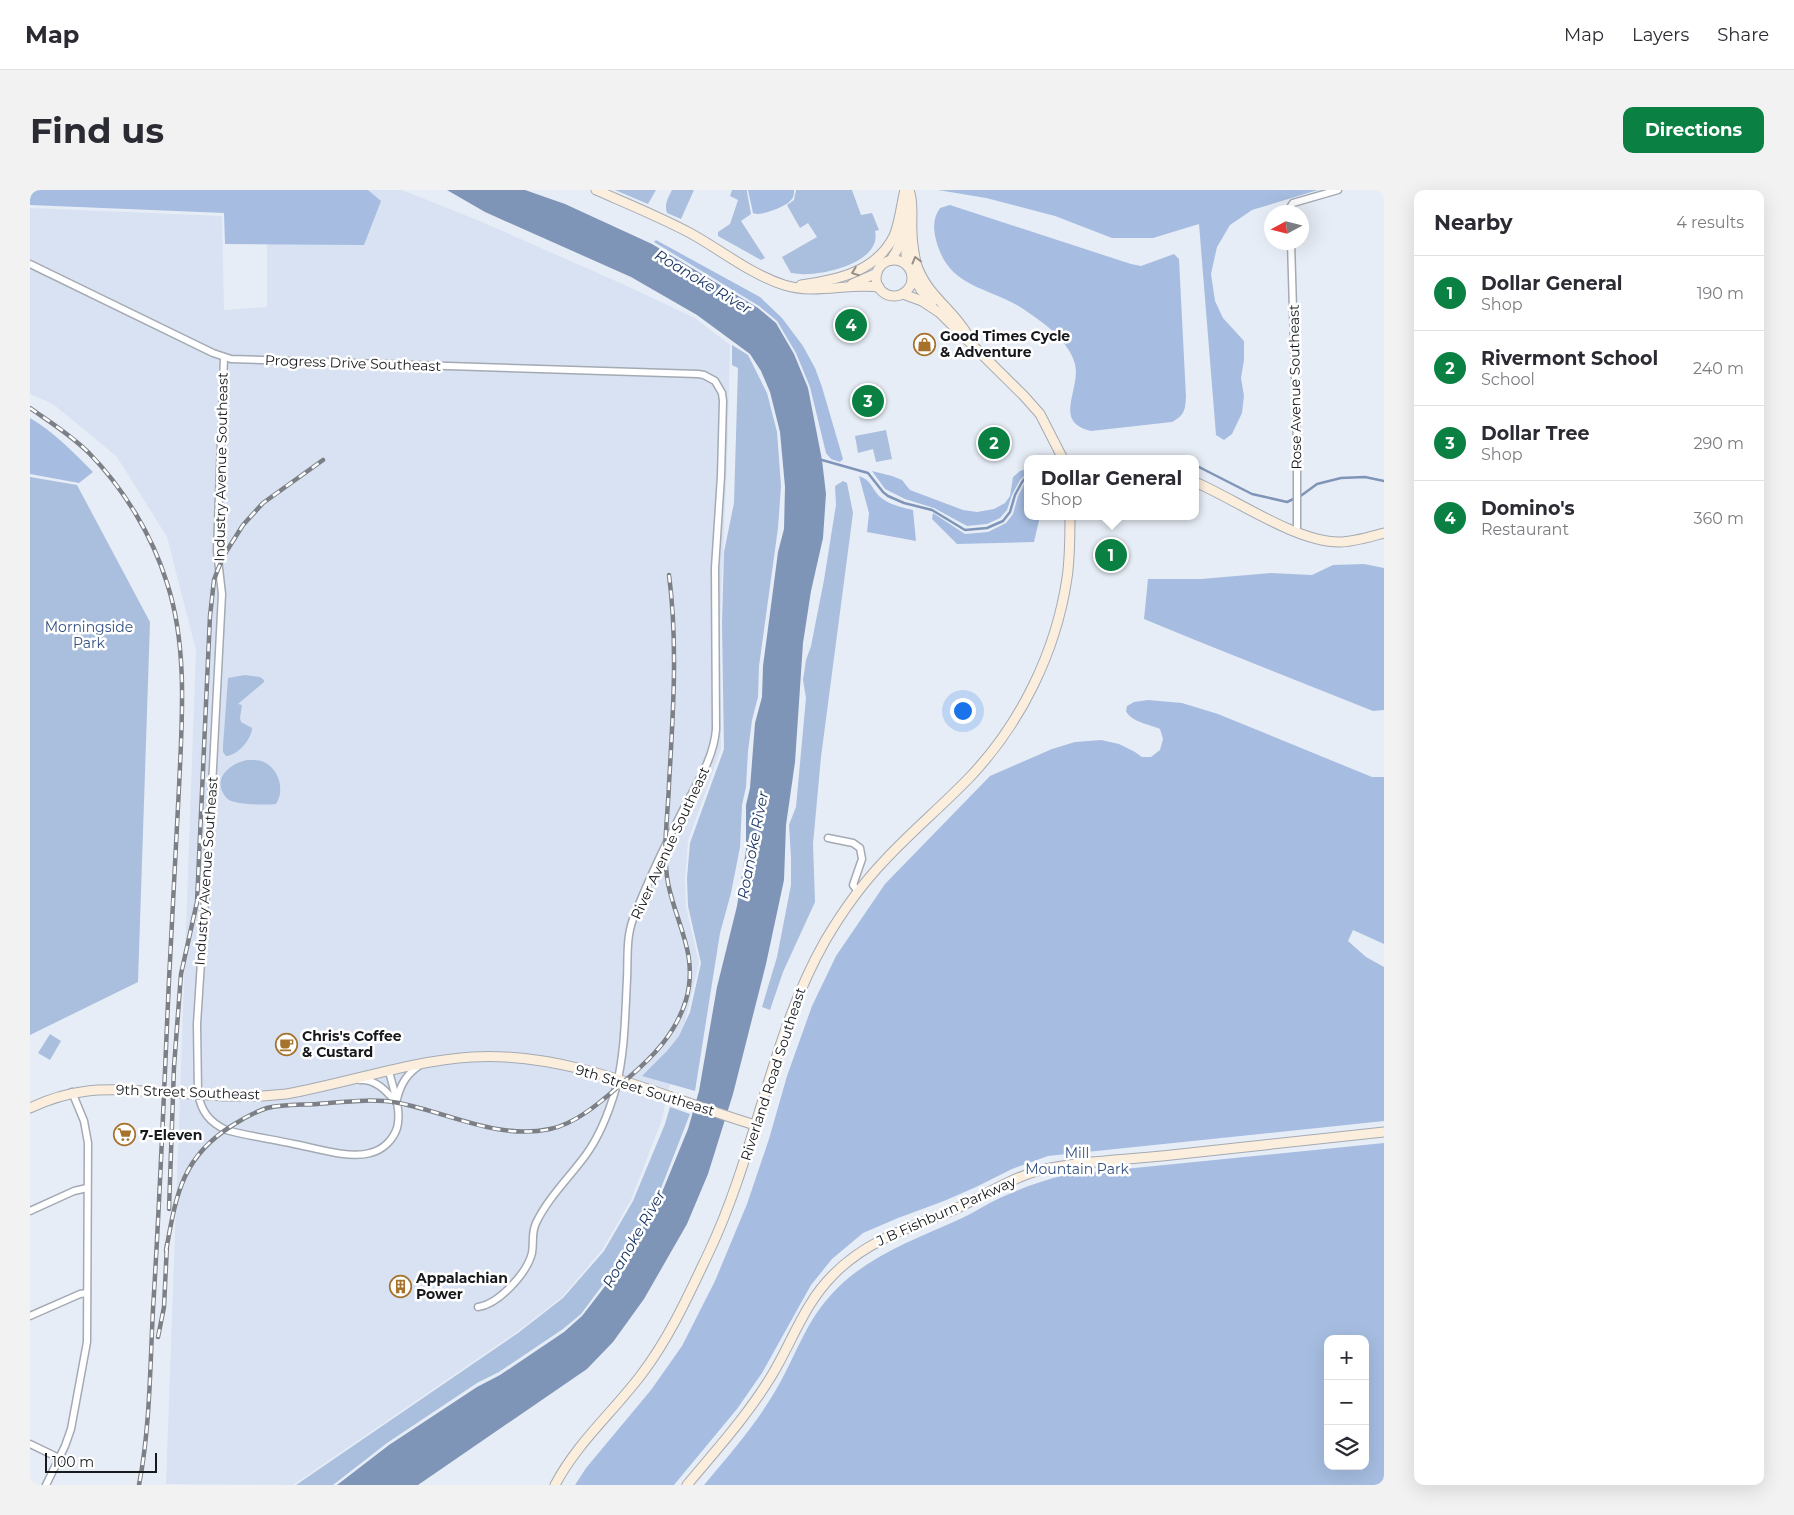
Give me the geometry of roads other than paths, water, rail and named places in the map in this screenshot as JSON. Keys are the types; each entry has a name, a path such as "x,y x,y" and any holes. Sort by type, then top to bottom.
{"main road":[{"path":"596,190 688,232 764,276 785,285 809,290 847,286 879,287"},
{"path":"794,287 823,282 860,271 878,258 894,236 905,190"},
{"path":"903,294 911,286 911,273 906,255 905,190"},
{"path":"909,190 913,245 922,277 944,308 960,322 972,343"},
{"path":"891,260 905,228"},
{"path":"940,313 922,301 903,294 888,295 879,287 876,281 877,273 884,263 898,260 905,264 921,290 940,313 972,343 1040,414 1061,455"},
{"path":"847,286 877,273"},
{"path":"1199,484 1266,518 1314,538 1338,542 1384,533"},
{"name":"Riverland Road Southeast","path":"555,1485 585,1440 641,1375 669,1333 685,1303 725,1215 792,1008 800,988 828,936 858,891 883,862 975,771 1002,739 1017,716 1042,667 1058,621 1067,577 1070,520"},
{"name":"9th Street Southeast","path":"30,1108 72,1092 96,1089 224,1096 263,1096 286,1094 423,1064 473,1057 528,1058 618,1080 755,1125"},
{"name":"J B Fishburn Parkway","path":"687,1485 731,1433 760,1394 807,1308 820,1289 841,1266 874,1243 895,1232 948,1212 1003,1185 1041,1170 1384,1132"}],"street":[{"path":"1292,205 1338,190"},
{"name":"Rose Avenue Southeast","path":"1291,250 1297,532"},
{"name":"Progress Drive Southeast","path":"30,264 224,357 239,360 698,374"},
{"name":"Industry Avenue Southeast","path":"224,357 216,551 222,594 212,798 197,1024 198,1093 200,1102 209,1119 226,1130 360,1155 376,1151 389,1142 397,1128 397,1103 390,1071"},
{"name":"River Avenue Southeast","path":"478,1307 486,1306 494,1301 522,1273 531,1254 533,1230 538,1218 560,1185 594,1142 609,1110 624,1050 628,938 630,928 658,860 710,757 716,734 715,568 721,476 723,401 719,387 715,382 704,375 698,374"},
{"path":"828,838 852,843 860,848 862,859 853,885 858,891"},
{"path":"348,1080 371,1081 381,1087 397,1103 403,1082 409,1073 423,1064"},
{"path":"46,1485 60,1458 71,1429 87,1342 86,1132 72,1092"},
{"path":"30,1211 74,1191 87,1188"},
{"path":"30,1316 80,1294 87,1293"},
{"path":"30,1444 60,1458"}],"water":[{"name":"Roanoke River","path":"447,190 525,190 565,204 652,244 758,308 776,323 794,354 808,388 822,460 826,494 823,538 811,591 803,643 795,762 786,825 784,880 766,964 733,1094 708,1174 687,1224 644,1299 613,1342 587,1369 418,1485 337,1485 389,1445 564,1332 582,1316 616,1272 658,1202 688,1129 699,1091 717,987 737,906 746,850 746,805 750,788 755,723 762,697 763,666 778,552 784,529 785,487 780,432 770,392 761,371 750,354 697,315 631,277 485,212"}],"waterway":[{"path":"819,460 868,473 888,496 904,503 932,510 965,530 987,528 1003,521 1010,512 1015,495 1024,480"},
{"path":"1199,467 1252,494 1287,502 1302,495 1317,484 1341,478 1365,477 1384,481"}],"railway":[{"path":"30,408 68,435 89,453 125,497 145,530 161,565 174,607 181,658 181,736 158,1227 147,1420 139,1485"},
{"path":"169,1209 174,1067 181,974 197,902 210,616 214,580 226,552 243,525 263,503 323,460"},
{"path":"166,1251 178,1195 192,1164 202,1150 216,1137 237,1122 258,1111 285,1105 379,1101 418,1107 493,1128 512,1131 550,1129 581,1116 610,1094 637,1071 670,1034 686,1000 690,969 685,940 668,883 665,858 674,679 672,601 669,575"},
{"path":"158,1337 164,1307 167,1244"}],"place":[{"name":"Domino's","path":"851,325"},
{"name":"Good Times Cycle & Adventure","path":"924,344"},
{"name":"Dollar Tree","path":"868,401"},
{"name":"Rivermont School","path":"994,443"},
{"name":"Dollar General","path":"1111,555"},
{"name":"Chris's Coffee & Custard","path":"286,1044"},
{"name":"7-Eleven","path":"124,1135"},
{"name":"Appalachian Power","path":"400,1286"}],"park label":[{"name":"Morningside Park","path":"89,636"},
{"name":"Mill Mountain Park","path":"1077,1162"}]}
